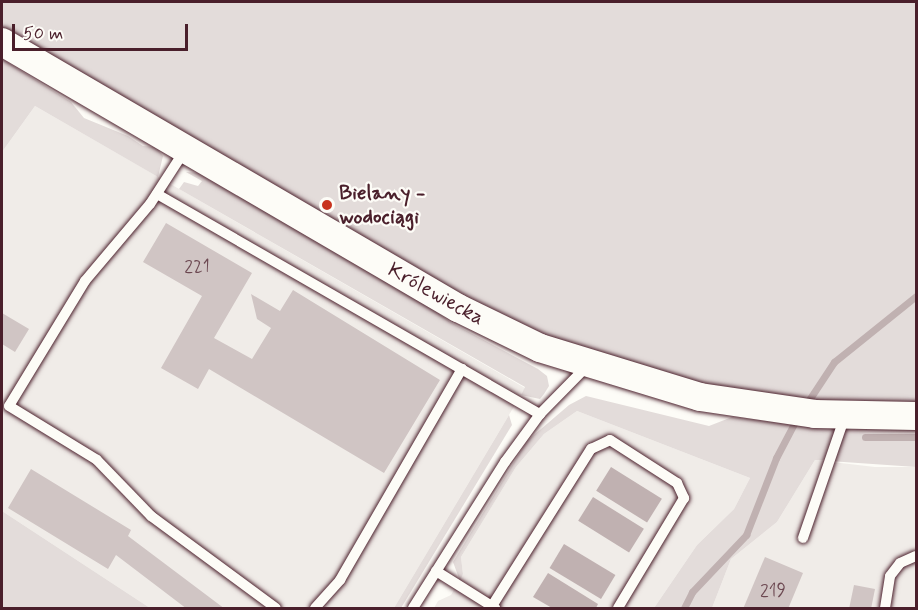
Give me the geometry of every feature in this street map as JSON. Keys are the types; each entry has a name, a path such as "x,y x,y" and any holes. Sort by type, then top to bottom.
{"main road":[{"name":"Królewiecka","path":"2,42 458,308 540,348 587,365 700,397 786,412 916,417"}],"lane":[{"path":"186,150 157,194 84,280 9,406 97,460 151,516 276,609"},
{"path":"157,194 540,414"},
{"path":"413,609 477,504 540,414 587,365"},
{"path":"315,609 340,580 462,369"},
{"path":"803,538 845,416"},
{"path":"436,571 494,607 591,449 610,440 677,483 684,498 618,609"},
{"path":"885,609 890,576 900,563 916,556"}],"shaded area":[{"path":"2,2 916,2 916,405 861,405 717,388 552,339 492,314 2,29"},
{"path":"2,59 71,102 84,118 128,136 143,146 156,147 163,156 158,177 35,106 2,152"},
{"path":"35,106 525,388 394,608 150,608 2,511 2,152"},
{"path":"186,172 202,173 420,299 450,322 538,369 547,376 549,386 540,399 521,395 525,387 179,189 184,182 198,186 202,181"},
{"path":"586,396 709,426 732,417 821,428 916,428 916,467 815,460 777,522 731,559 712,608 654,608 697,545 734,509 750,478 577,411 544,434 516,467 461,557 463,574 460,581 453,562 527,441 569,405"},
{"path":"577,411 750,478 734,509 697,545 654,608 434,608 438,601 451,595 463,574 461,557 516,467 544,434"},
{"path":"509,415 512,425 401,608 394,608"},
{"path":"815,460 875,467 916,467 916,608 712,608 731,559 777,522"},
{"path":"611,467 662,499 647,523 596,491"},
{"path":"593,497 644,529 629,553 578,521"},
{"path":"2,511 150,608 2,608"},
{"path":"564,544 615,575 601,599 550,568"},
{"path":"548,573 598,604 596,608 552,608 533,597"}],"building":[{"path":"166,223 252,273 214,338 252,359 271,328 257,319 251,294 280,311 293,290 440,380 384,473 209,369 198,389 161,368 202,296 143,262"},
{"path":"2,313 29,329 15,352 2,344"},
{"path":"31,469 131,530 128,536 225,609 187,609 116,555 108,569 8,508"},
{"path":"765,557 803,573 788,609 743,609"},
{"path":"854,585 875,589 871,609 849,609"}],"waterway":[{"path":"805,406 834,362 916,296"},
{"path":"684,608 692,592 746,535 776,458 797,418"},
{"path":"865,437 916,437"}],"place":[{"name":"Bielany - wodociągi","path":"327,205"}]}
